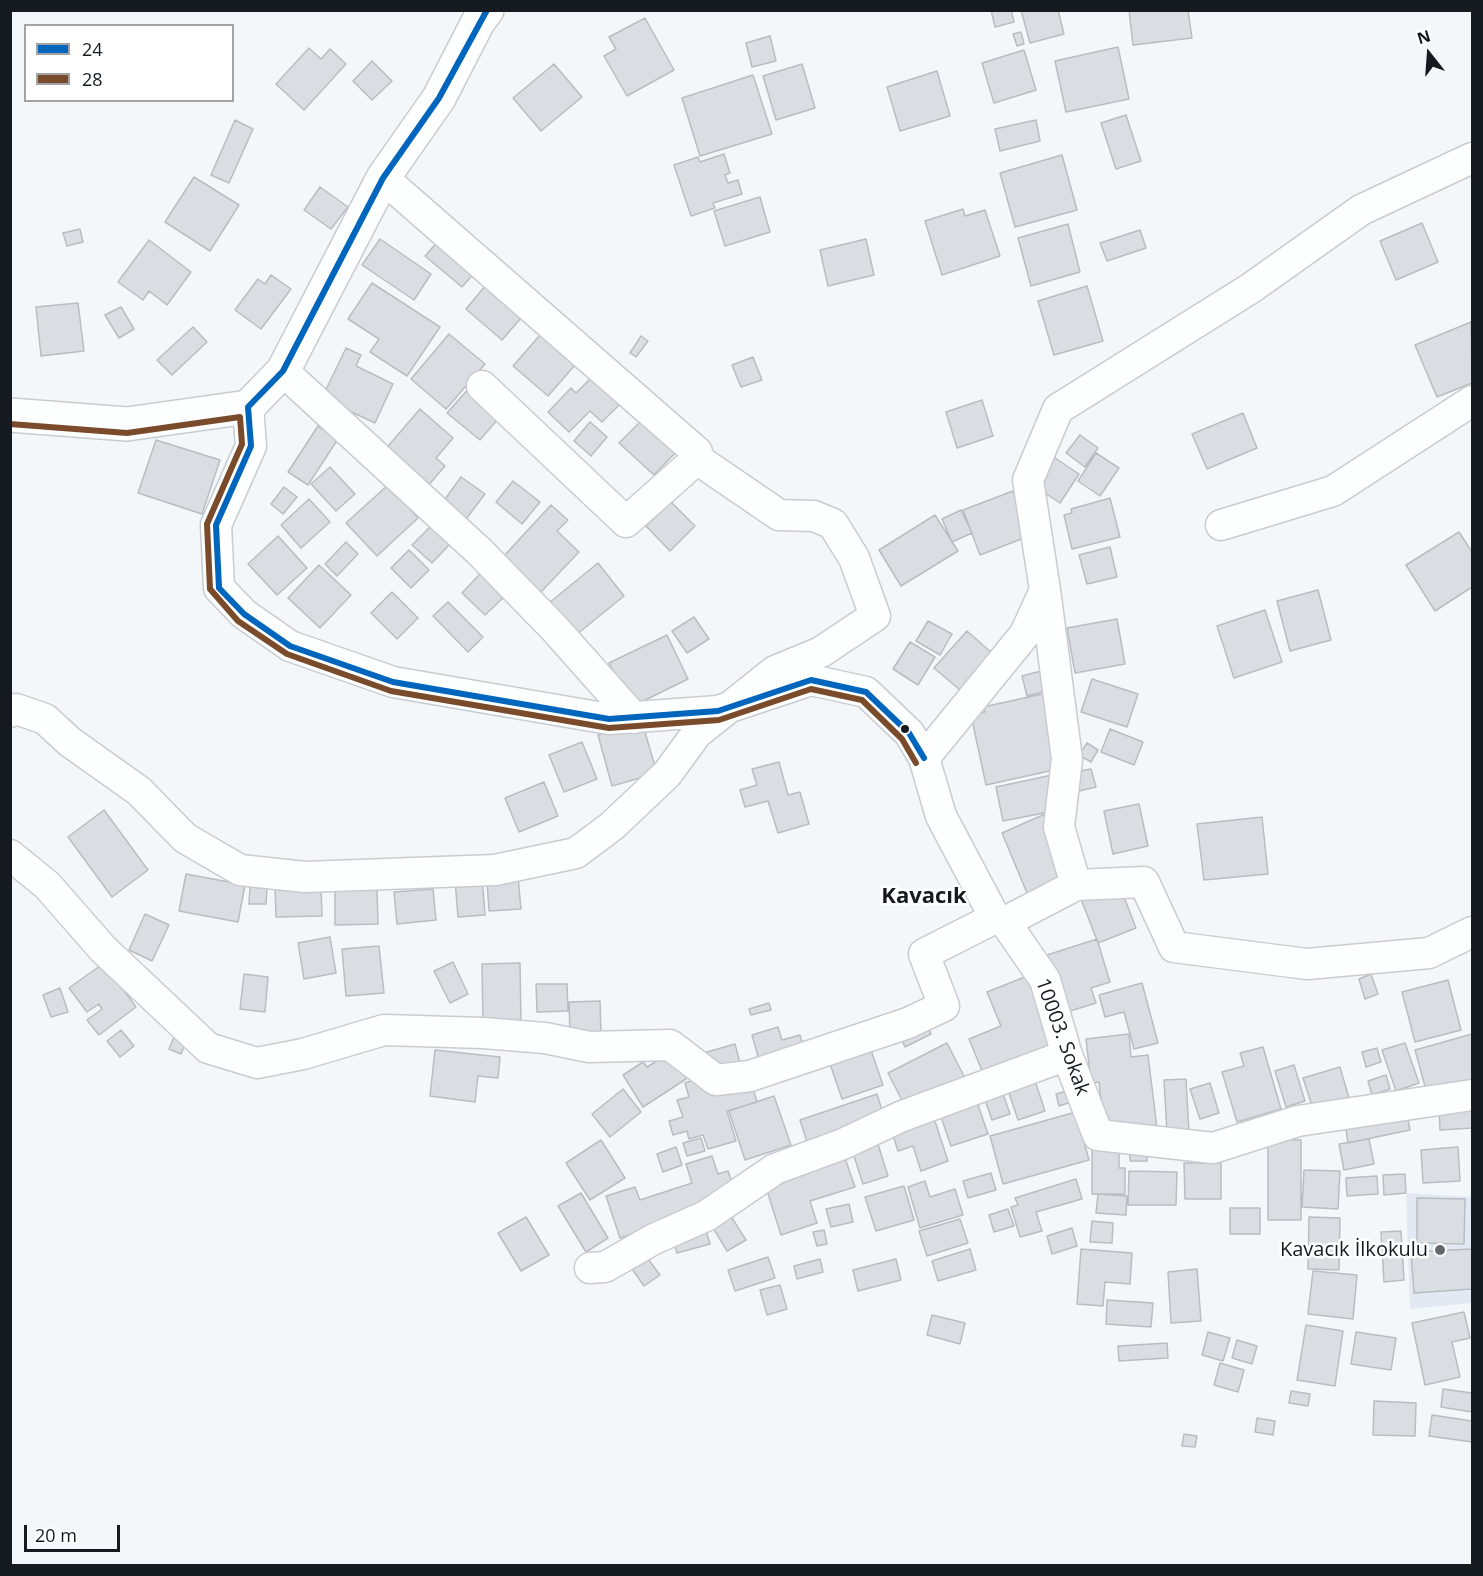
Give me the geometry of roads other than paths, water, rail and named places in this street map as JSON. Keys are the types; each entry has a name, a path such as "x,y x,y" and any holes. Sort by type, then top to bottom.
{"street":[{"path":"10,415 127,424 248,406 283,371 383,178 439,98 486,10"},
{"path":"1076,885 1059,827 1067,759 1028,480 1058,409 1251,288 1361,210 1473,158"},
{"path":"383,178 697,452 697,459 626,522 482,386"},
{"path":"283,371 480,552 555,629 634,718"},
{"path":"1221,525 1333,491 1473,401"},
{"name":"10003. Sokak","path":"248,406 251,446 216,525 219,588 244,614 290,646 393,682 609,719 718,711 811,680 866,692 909,733 924,758 941,816 1000,920 1045,980 1067,1055 1098,1135 1213,1148 1298,1121 1473,1095"},
{"path":"10,712 16,709 45,720 70,742 139,791 185,838 240,870 305,877 495,870 576,853 612,826 667,774 697,733 775,671 821,652 875,616 854,558 833,524 814,516 779,514 697,459"},
{"path":"924,758 1025,634 1045,590"},
{"path":"10,855 47,885 103,949 208,1048 257,1063 303,1054 384,1030 544,1038 589,1047 670,1045 716,1080 750,1076 908,1023 944,1006 924,954 1076,885 1144,882 1174,947 1307,964 1429,953 1473,932"},
{"path":"590,1268 605,1267 654,1239 706,1216 775,1169 843,1144 900,1117 1067,1055"}],"place":[{"name":"Kavacık İlkokulu","path":"1440,1250"}],"district":[{"name":"Kavacık","path":"924,897"}]}
